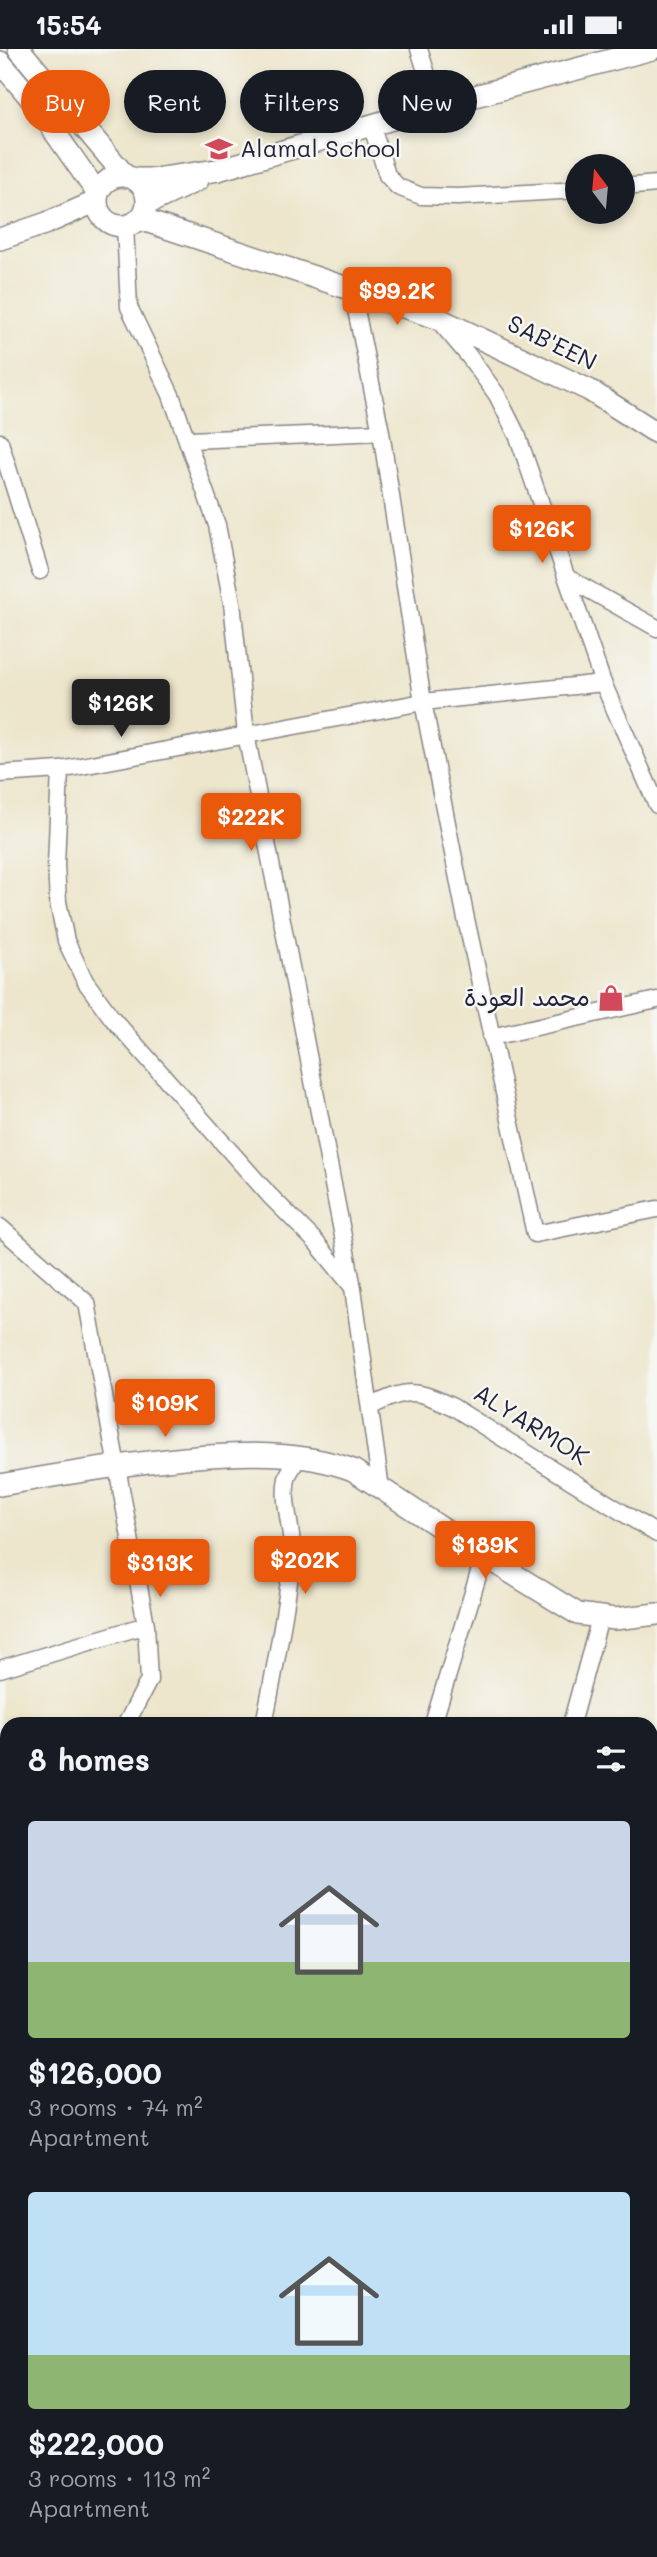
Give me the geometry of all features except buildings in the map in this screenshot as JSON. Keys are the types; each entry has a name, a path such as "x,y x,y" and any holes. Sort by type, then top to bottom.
{"street":[{"path":"19,49 130,178 143,188 130,218 129,307 189,440 216,525 232,603 246,734 353,1288 381,1489"},
{"path":"419,49 426,70"},
{"path":"477,95 652,49"},
{"path":"0,62 33,101 98,197"},
{"path":"130,218 98,209 98,197 107,180 115,177 156,179 218,170 378,125"},
{"path":"372,127 387,175 398,187 421,196 458,197 565,191"},
{"path":"47,223 130,218 218,170"},
{"path":"635,186 657,184"},
{"path":"0,239 47,223 98,197"},
{"name":"SAB'EEN","path":"130,218 437,318 589,390 657,433"},
{"path":"352,290 380,432 423,702 491,1037 535,1234 657,1209"},
{"path":"437,318 468,355 502,405 529,469 603,683 657,805"},
{"path":"189,440 380,432"},
{"path":"0,442 40,571"},
{"path":"566,577 657,628"},
{"path":"0,774 60,770 423,702 603,683"},
{"path":"60,770 56,865 58,902 66,941 85,981 113,1018 270,1196 315,1241 353,1288"},
{"path":"491,1037 657,1000"},
{"path":"0,1227 87,1303 146,1625 149,1680 130,1717"},
{"name":"ALYARMOK","path":"370,1407 392,1396 426,1394 453,1407 657,1534"},
{"path":"0,1485 115,1464 240,1454 299,1456 332,1462 353,1470 484,1556 579,1614 600,1618 657,1614"},
{"path":"265,1717 282,1633 292,1556 285,1492 289,1474 299,1456"},
{"path":"435,1717 484,1556"},
{"path":"573,1717 600,1618"},
{"path":"0,1669 146,1625"}],"place":[{"name":"Alamal School","path":"219,149"},
{"name":"محمد العودة","path":"611,998"}]}
